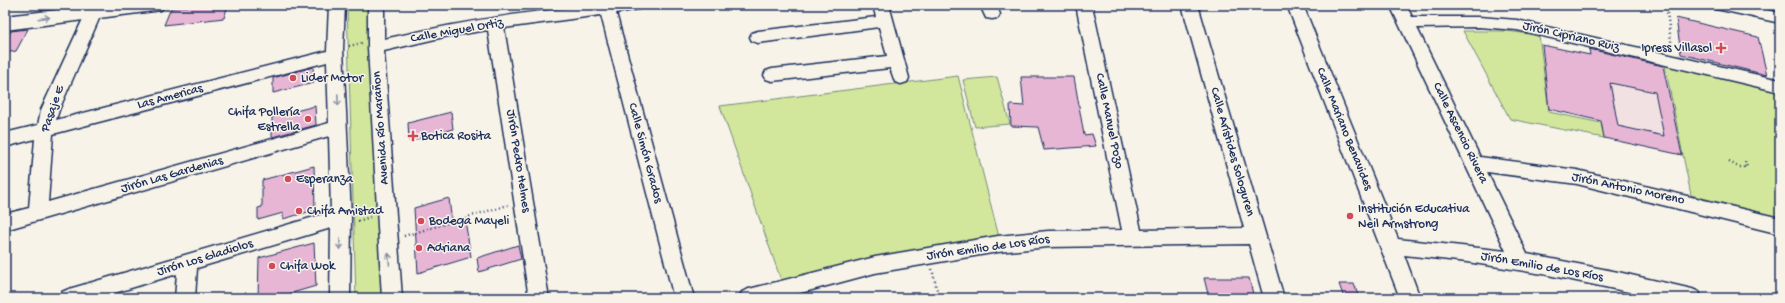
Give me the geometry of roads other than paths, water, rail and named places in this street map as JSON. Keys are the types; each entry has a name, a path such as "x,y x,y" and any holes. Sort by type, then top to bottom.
{"main road":[{"path":"5,23 154,5"}],"street":[{"path":"337,5 336,52 341,222 340,298"},
{"name":"Avenida Río Marañon","path":"376,5 376,43 392,298"},
{"name":"Calle Miguel Ortiz","path":"376,43 495,23 633,5"},
{"path":"881,5 901,78"},
{"name":"Calle Manuel Pozo","path":"1084,5 1133,238"},
{"name":"Calle Arístides Sologuren","path":"1190,5 1274,298"},
{"name":"Calle Mariano Benavides","path":"1295,5 1391,246 1410,298"},
{"name":"Calle Ascencio Rivera","path":"1398,5 1521,262"},
{"path":"1721,5 1780,18"},
{"name":"Calle Simón Grados","path":"607,8 684,298"},
{"name":"Pasaje E","path":"38,213 44,129 50,110 94,12"},
{"path":"758,37 885,21"},
{"name":"Jirón Cipriano Ruiz","path":"1406,23 1479,22 1517,25 1674,60 1780,86"},
{"name":"Jirón Pedro Helmes","path":"495,23 539,298"},
{"name":"Las Americas","path":"5,140 336,52"},
{"path":"772,75 896,61"},
{"name":"Jirón Las Gardenias","path":"5,222 339,128"},
{"name":"Jirón Antonio Moreno","path":"1474,163 1591,180 1780,226"},
{"name":"Jirón Los Gladiolos","path":"69,298 188,263 341,222"},
{"name":"Jirón Emilio de Los Ríos","path":"748,298 874,265 998,244 1048,239 1256,236"},
{"name":"Jirón Emilio de Los Ríos","path":"1391,246 1426,248 1521,262 1644,286 1692,298"},
{"path":"185,298 188,263"}],"place":[{"name":"Ipress Villasol","path":"1721,48"},
{"name":"Lider Motor","path":"293,78"},
{"name":"Chifa Pollería Estrella","path":"308,119"},
{"name":"Botica Rosita","path":"413,136"},
{"name":"Esperanza","path":"288,179"},
{"name":"Chifa Amistad","path":"299,211"},
{"name":"Institución Educativa Neil Armstrong","path":"1350,216"},
{"name":"Bodega Mayeli","path":"421,221"},
{"name":"Adriana","path":"419,248"},
{"name":"Chifa Wok","path":"272,266"}]}
